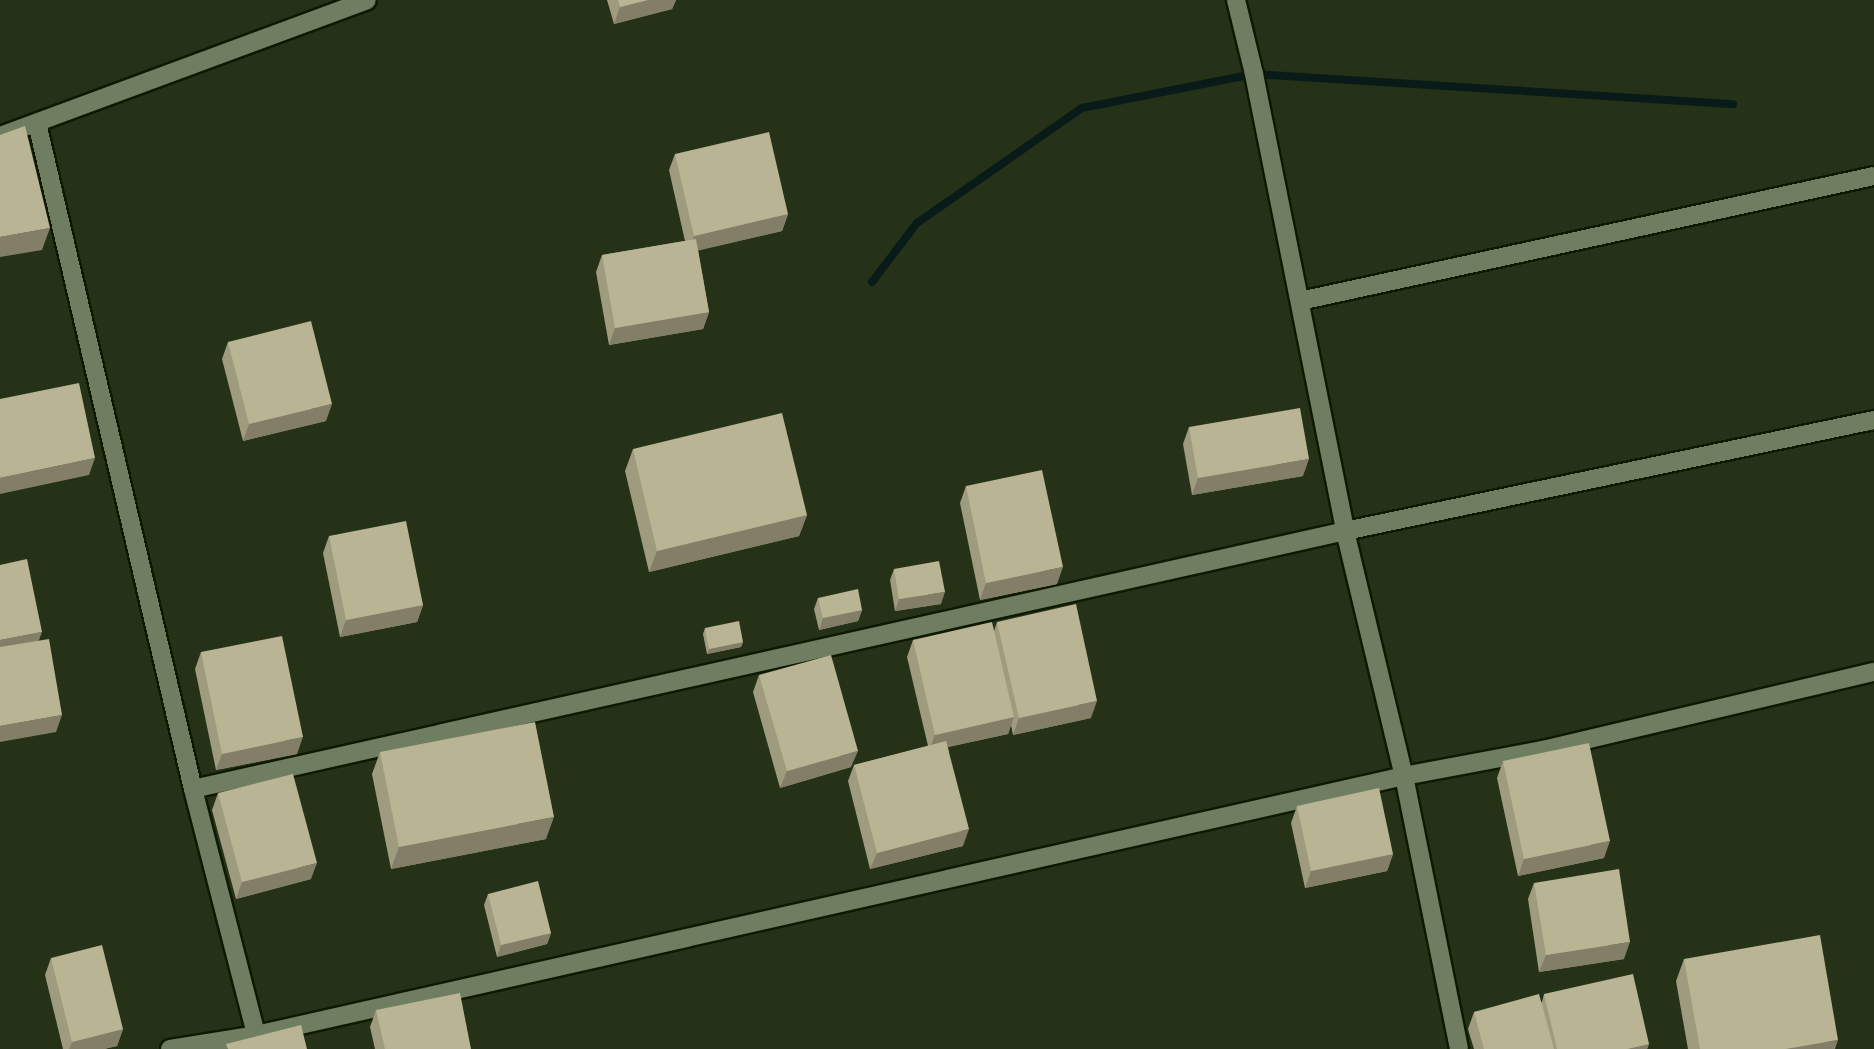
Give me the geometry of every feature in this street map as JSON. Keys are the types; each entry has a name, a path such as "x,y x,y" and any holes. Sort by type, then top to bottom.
{"street":[{"path":"0,136 367,0"},
{"path":"1236,0 1300,301 1345,531 1404,776 1459,1049"},
{"path":"37,123 193,789 256,1035"},
{"path":"1300,301 1874,176"},
{"path":"193,789 1345,531 1874,420"},
{"path":"170,1049 208,1045 256,1035 1404,776 1543,750 1874,672"}],"building":[{"path":"618,0 648,0 620,7"},
{"path":"25,126 50,228 0,237 0,135"},
{"path":"769,132 788,214 694,236 675,154"},
{"path":"696,239 709,312 615,328 602,255"},
{"path":"311,321 332,404 249,424 228,342"},
{"path":"79,383 95,458 0,478 0,399"},
{"path":"1300,408 1309,459 1198,478 1189,427"},
{"path":"782,413 807,515 657,551 633,449"},
{"path":"1042,470 1063,567 986,583 966,486"},
{"path":"406,521 423,605 346,620 329,536"},
{"path":"27,559 42,632 0,640 0,565"},
{"path":"939,561 945,592 899,599 894,569"},
{"path":"858,589 862,610 823,618 818,598"},
{"path":"1076,604 1097,701 1019,718 997,622"},
{"path":"739,621 743,642 709,649 705,628"},
{"path":"992,622 1014,717 935,735 913,640"},
{"path":"282,636 303,737 222,754 201,652"},
{"path":"49,639 62,715 0,726 0,647"},
{"path":"831,655 858,751 787,771 759,675"},
{"path":"535,722 554,817 399,847 380,752"},
{"path":"946,741 969,829 877,853 854,765"},
{"path":"1589,743 1610,841 1524,859 1503,761"},
{"path":"293,774 317,863 242,882 218,793"},
{"path":"1379,788 1393,854 1311,871 1297,806"},
{"path":"1619,869 1630,942 1546,955 1534,883"},
{"path":"538,881 551,933 501,945 488,894"},
{"path":"1820,935 1838,1040 1785,1049 1700,1049 1684,959"},
{"path":"102,945 123,1029 72,1042 51,958"},
{"path":"1633,974 1649,1044 1627,1049 1557,1049 1544,994"},
{"path":"460,993 471,1049 385,1049 376,1010"},
{"path":"1539,994 1554,1049 1484,1049 1474,1012"},
{"path":"301,1025 307,1049 228,1049 226,1044"}],"waterway":[{"path":"872,282 917,223 1082,108 1254,74 1733,104"}]}
